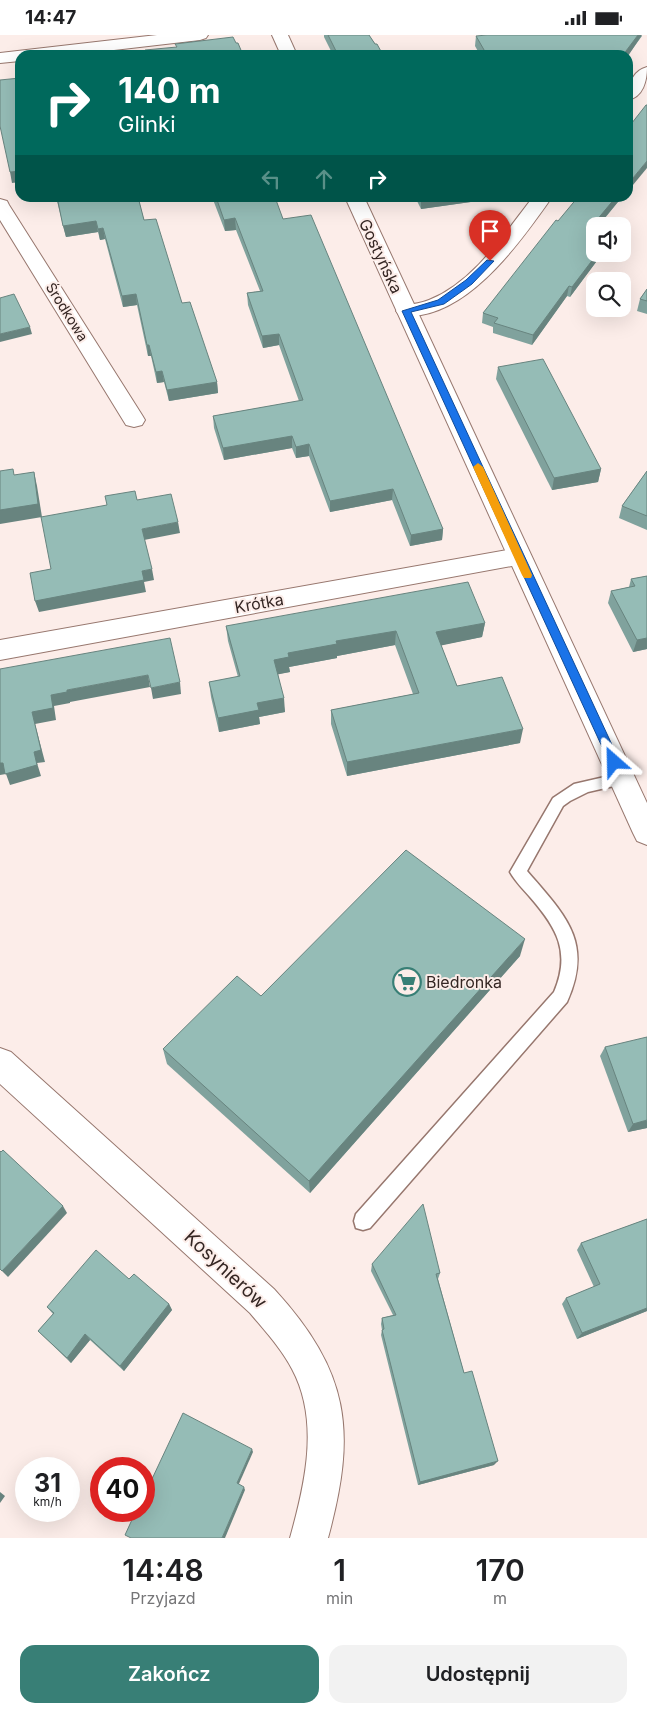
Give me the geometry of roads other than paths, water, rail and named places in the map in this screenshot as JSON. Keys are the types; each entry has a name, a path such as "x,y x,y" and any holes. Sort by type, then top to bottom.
{"street":[{"path":"71,50 200,35"},
{"path":"280,35 287,50"},
{"path":"0,58 15,56"},
{"path":"633,89 647,71"},
{"name":"Gostyńska","path":"356,202 647,833"},
{"path":"406,311 441,302 469,282 498,252 539,202"},
{"name":"Środkowa","path":"0,205 134,420"},
{"name":"Krótka","path":"0,650 519,557"},
{"name":"Kosynierów","path":"0,1063 262,1301 282,1321 300,1346 313,1373 323,1403 327,1437 326,1473 309,1538"}],"lane":[{"path":"363,1221 561,997 570,972 571,950 560,922 518,872 558,803 565,795 574,790 622,779"}],"place":[{"name":"Biedronka","path":"407,982"}]}
